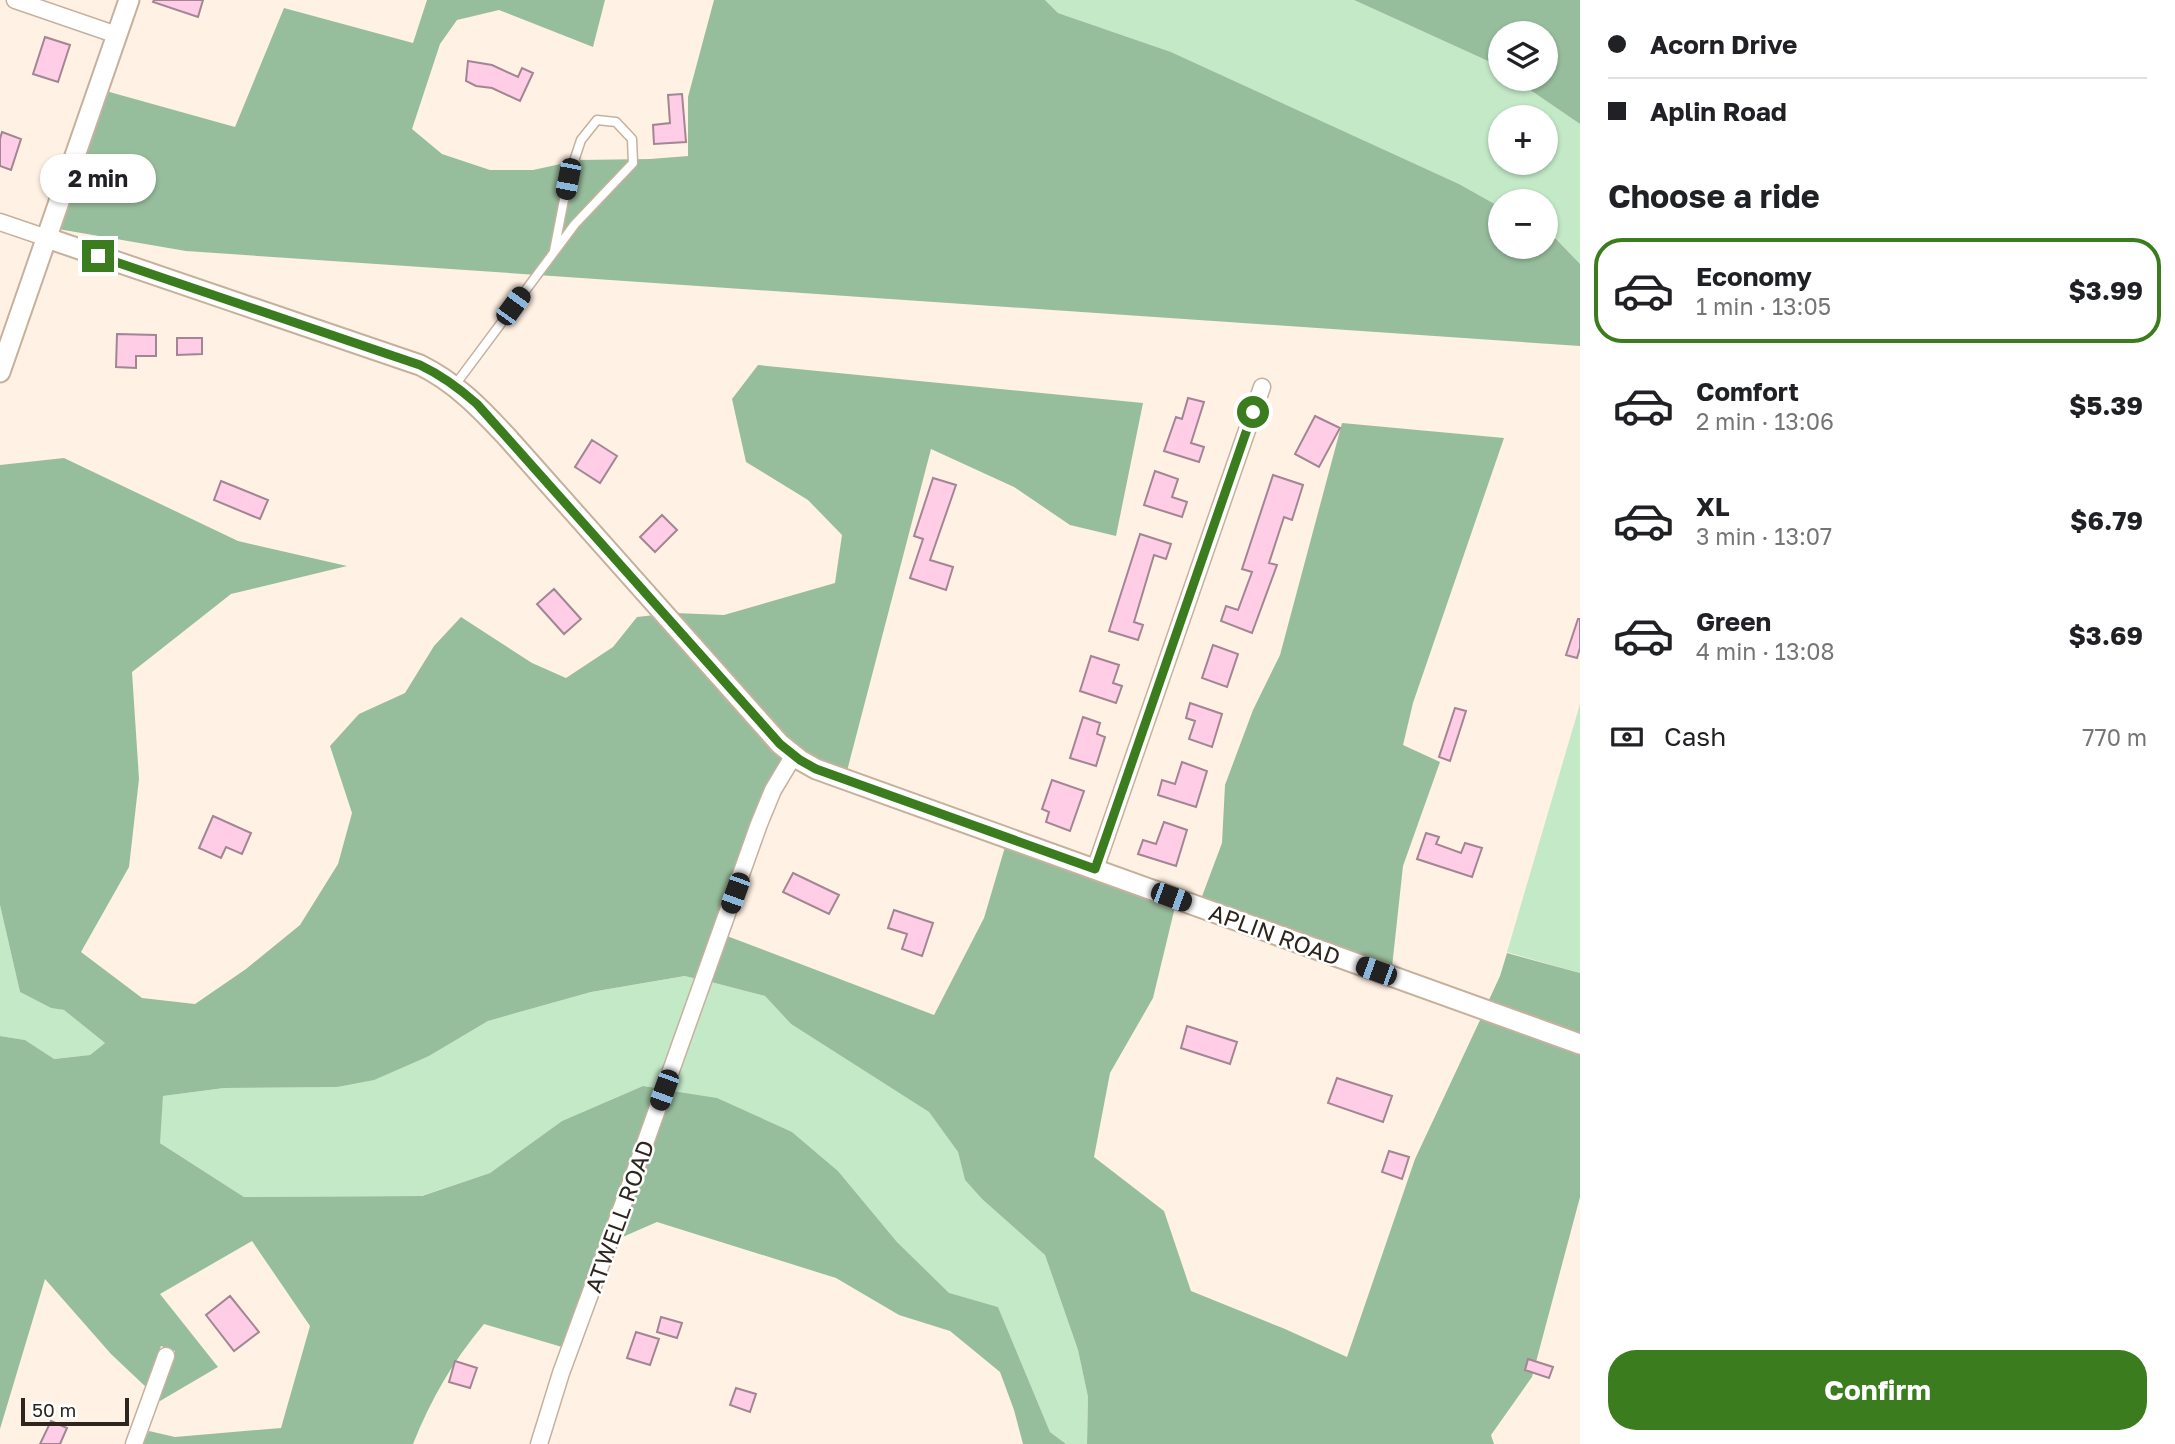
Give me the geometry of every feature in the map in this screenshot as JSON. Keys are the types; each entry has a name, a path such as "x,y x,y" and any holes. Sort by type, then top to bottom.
{"street":[{"path":"15,0 117,35"},
{"path":"0,372 129,0"},
{"name":"APLIN ROAD","path":"0,222 420,365 455,385 477,404 780,744 816,769 1580,1044"},
{"path":"1095,869 1262,387"},
{"name":"ATWELL ROAD","path":"539,1444 561,1373 634,1177 759,824 773,790 794,755"},
{"path":"134,1444 166,1356"}],"lane":[{"path":"455,385 575,224 633,163 632,139 616,122 597,120 581,140 568,179 554,251"}],"green space":[{"path":"427,0 605,0 593,47 499,10 457,20 440,44 412,129 442,154 490,170 533,170 579,160 688,156 688,97 714,0 1045,0 1058,13 1171,52 1459,184 1488,200 1488,259 1558,259 1558,241 1580,264 1580,346 186,251 58,229 106,91 235,127 284,8 413,43"},
{"path":"1045,0 1354,0 1488,61 1488,91 1532,91 1552,105 1488,105 1488,175 1558,175 1558,109 1580,124 1580,264 1558,241 1558,189 1488,189 1488,200 1459,184 1171,52 1058,13"},
{"path":"1354,0 1580,0 1580,124 1558,109 1558,105 1552,105 1532,91 1558,91 1558,21 1488,21 1488,61"},
{"path":"758,365 1143,403 1116,536 1070,525 1014,487 931,449 847,771 814,757 785,737 675,613 724,615 835,583 842,535 808,500 746,462 732,399"},
{"path":"1342,423 1504,438 1413,703 1403,745 1440,762 1403,866 1392,967 1201,899 1222,843 1225,785 1253,710 1280,655"},
{"path":"64,458 238,541 347,566 231,594 132,672 139,779 129,867 81,952 142,998 195,1004 246,969 300,925 338,864 352,813 330,746 359,714 405,693 434,646 461,617 532,663 566,678 613,647 637,617 655,615 784,758 697,979 685,976 591,992 488,1021 429,1056 374,1080 337,1087 224,1088 163,1096 160,1143 244,1197 422,1196 490,1173 562,1121 643,1086 657,1088 562,1347 484,1324 444,1381 413,1444 143,1444 149,1431 175,1437 281,1428 310,1326 252,1241 160,1294 218,1367 160,1401 158,1399 175,1351 161,1346 147,1388 111,1354 45,1279 0,1429 0,1036 25,1040 54,1059 90,1055 105,1043 64,1010 51,1008 20,992 0,905 0,465"},
{"path":"1580,704 1580,973 1507,952"},
{"path":"1005,847 1175,907 1153,998 1110,1073 1094,1157 1164,1211 1191,1291 1347,1357 1415,1159 1481,1018 1580,1053 1580,1197 1532,1377 1491,1435 1494,1444 1087,1444 1088,1397 1078,1350 1045,1255 982,1199 965,1180 958,1152 929,1112 791,1024 765,996 711,982 727,936 934,1015 984,918"},
{"path":"0,905 20,992 51,1008 64,1010 105,1043 90,1055 53,1059 25,1040 0,1036"},
{"path":"1507,953 1580,973 1580,1035 1488,1002"},
{"path":"686,976 697,979 657,1088 643,1086 562,1121 490,1173 421,1196 244,1197 159,1142 163,1096 224,1088 337,1087 429,1056 488,1021 591,992"},
{"path":"711,982 765,996 791,1024 929,1112 958,1152 965,1180 982,1199 1045,1255 1078,1350 1088,1397 1087,1444 1066,1444 1050,1432 998,1307 949,1294 897,1242 838,1171 792,1132 672,1091"},
{"path":"672,1091 717,1098 792,1132 838,1171 897,1242 949,1293 998,1307 1050,1432 1066,1444 1023,1444 1000,1372 950,1331 899,1315 836,1278 657,1222 618,1239"}],"building":[{"path":"203,0 198,17 153,2"},
{"path":"45,37 70,45 58,82 33,74"},
{"path":"468,61 492,65 518,77 522,68 533,73 520,101 492,88 476,86 466,81"},
{"path":"682,94 686,142 654,144 653,125 670,123 668,95"},
{"path":"2,132 21,139 11,170 0,166"},
{"path":"117,334 156,335 156,356 136,356 136,368 116,367"},
{"path":"177,338 202,338 202,354 177,355"},
{"path":"1188,398 1204,402 1191,443 1204,447 1199,462 1164,451 1176,417 1182,419"},
{"path":"1315,416 1340,428 1319,467 1295,454"},
{"path":"592,440 617,456 600,483 575,467"},
{"path":"1155,471 1178,479 1172,497 1187,502 1182,517 1144,505"},
{"path":"1273,475 1303,485 1292,520 1284,517 1269,563 1277,565 1252,633 1221,621 1226,606 1238,610 1252,572 1242,569"},
{"path":"933,478 956,485 930,560 953,567 946,590 910,578 923,539 914,536"},
{"path":"221,481 268,500 260,519 214,500"},
{"path":"662,515 677,530 655,552 640,537"},
{"path":"1140,534 1171,544 1166,559 1154,555 1134,622 1143,625 1138,640 1109,631"},
{"path":"554,589 581,619 564,634 537,604"},
{"path":"1578,619 1580,648 1577,658 1566,655"},
{"path":"1213,645 1238,654 1227,687 1202,678"},
{"path":"1091,656 1119,665 1113,683 1122,686 1116,703 1080,691"},
{"path":"1190,703 1222,714 1212,747 1189,739 1195,721 1186,718"},
{"path":"1455,708 1466,711 1450,761 1439,757"},
{"path":"1083,717 1100,723 1097,734 1105,737 1096,766 1070,758"},
{"path":"1182,762 1207,771 1196,807 1158,795 1162,780 1175,784"},
{"path":"1052,780 1084,791 1070,831 1046,822 1049,812 1042,809"},
{"path":"213,816 251,833 242,854 226,847 221,858 199,848"},
{"path":"1164,822 1187,830 1176,866 1138,854 1143,840 1156,844"},
{"path":"1426,833 1439,837 1436,844 1461,853 1465,843 1482,848 1472,877 1417,859"},
{"path":"793,873 839,895 829,914 783,892"},
{"path":"894,910 933,923 922,956 902,949 907,934 888,928"},
{"path":"1187,1026 1237,1042 1230,1064 1181,1048"},
{"path":"1337,1078 1392,1096 1383,1122 1328,1103"},
{"path":"1389,1151 1409,1157 1402,1179 1382,1172"},
{"path":"230,1296 259,1332 234,1351 206,1315"},
{"path":"661,1317 682,1323 677,1338 657,1332"},
{"path":"636,1332 659,1339 650,1365 627,1358"},
{"path":"1528,1359 1553,1367 1549,1378 1525,1370"},
{"path":"455,1361 477,1368 470,1388 449,1382"},
{"path":"736,1388 756,1394 750,1412 730,1405"},
{"path":"51,1421 67,1428 60,1444 40,1444"}],"route":[{"path":"98,256 435,372 477,404 780,744 800,760 816,769 1095,869 1253,412"}]}
